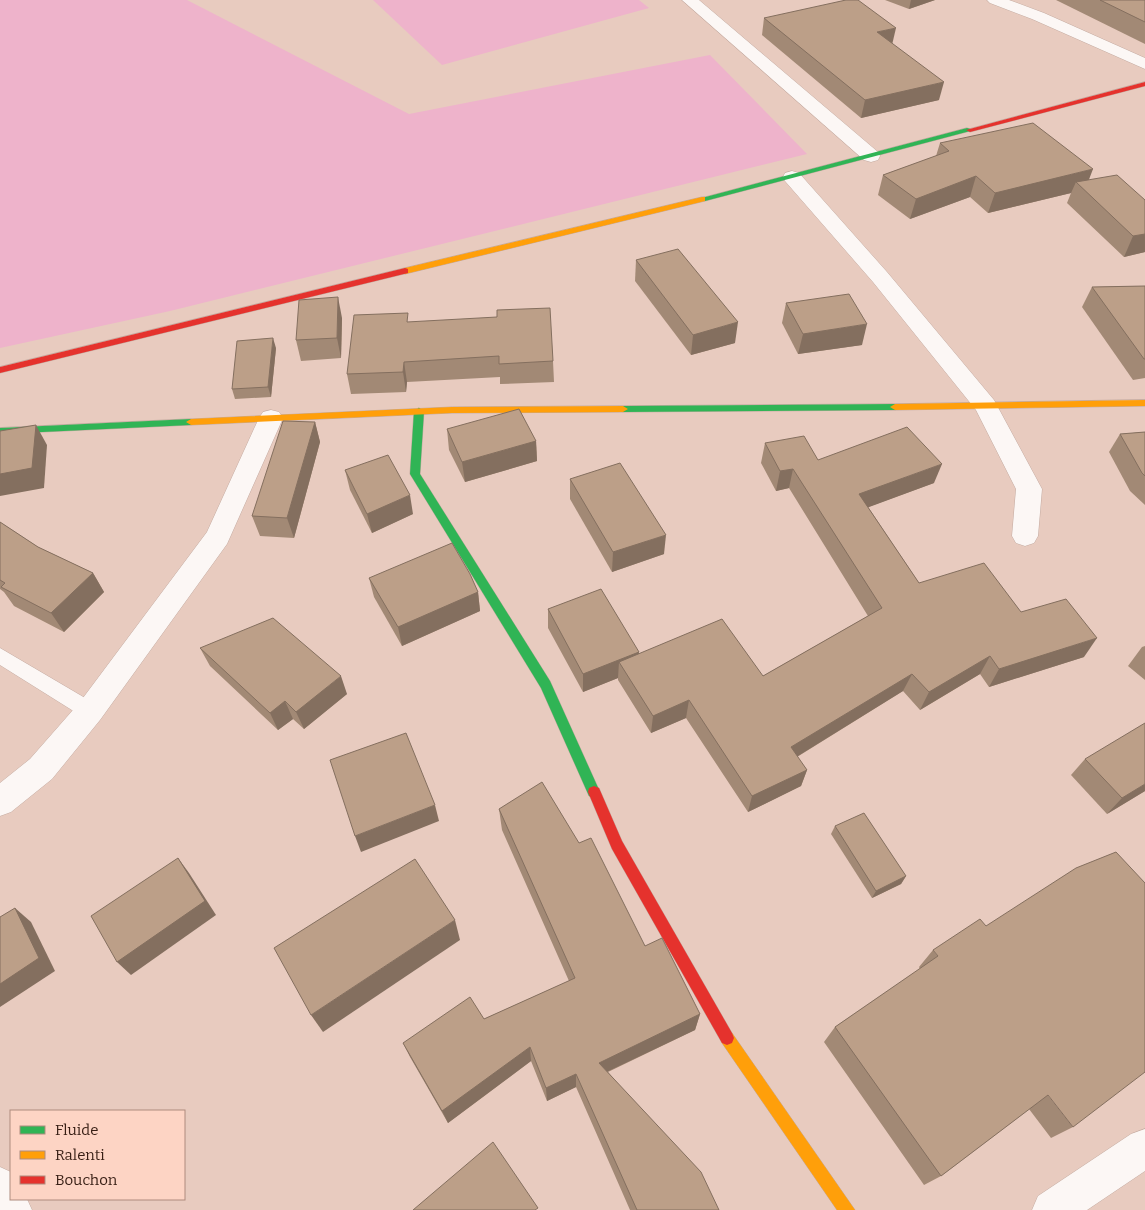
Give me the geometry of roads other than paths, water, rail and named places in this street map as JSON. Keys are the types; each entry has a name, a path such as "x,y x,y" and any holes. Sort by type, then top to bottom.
{"street":[{"path":"690,0 871,156"},
{"path":"995,0 1038,16 1145,64"},
{"path":"0,370 792,177 1145,84"},
{"path":"792,177 880,277 986,406 1029,489 1025,536"},
{"path":"0,431 419,412 1145,403"},
{"path":"419,412 415,474 546,685 617,845 732,1046 848,1210"},
{"path":"0,802 41,769 90,711 218,537 271,418"},
{"path":"1052,1210 1145,1148"},
{"path":"0,1187 12,1210"}],"lane":[{"path":"0,656 90,711"}]}
